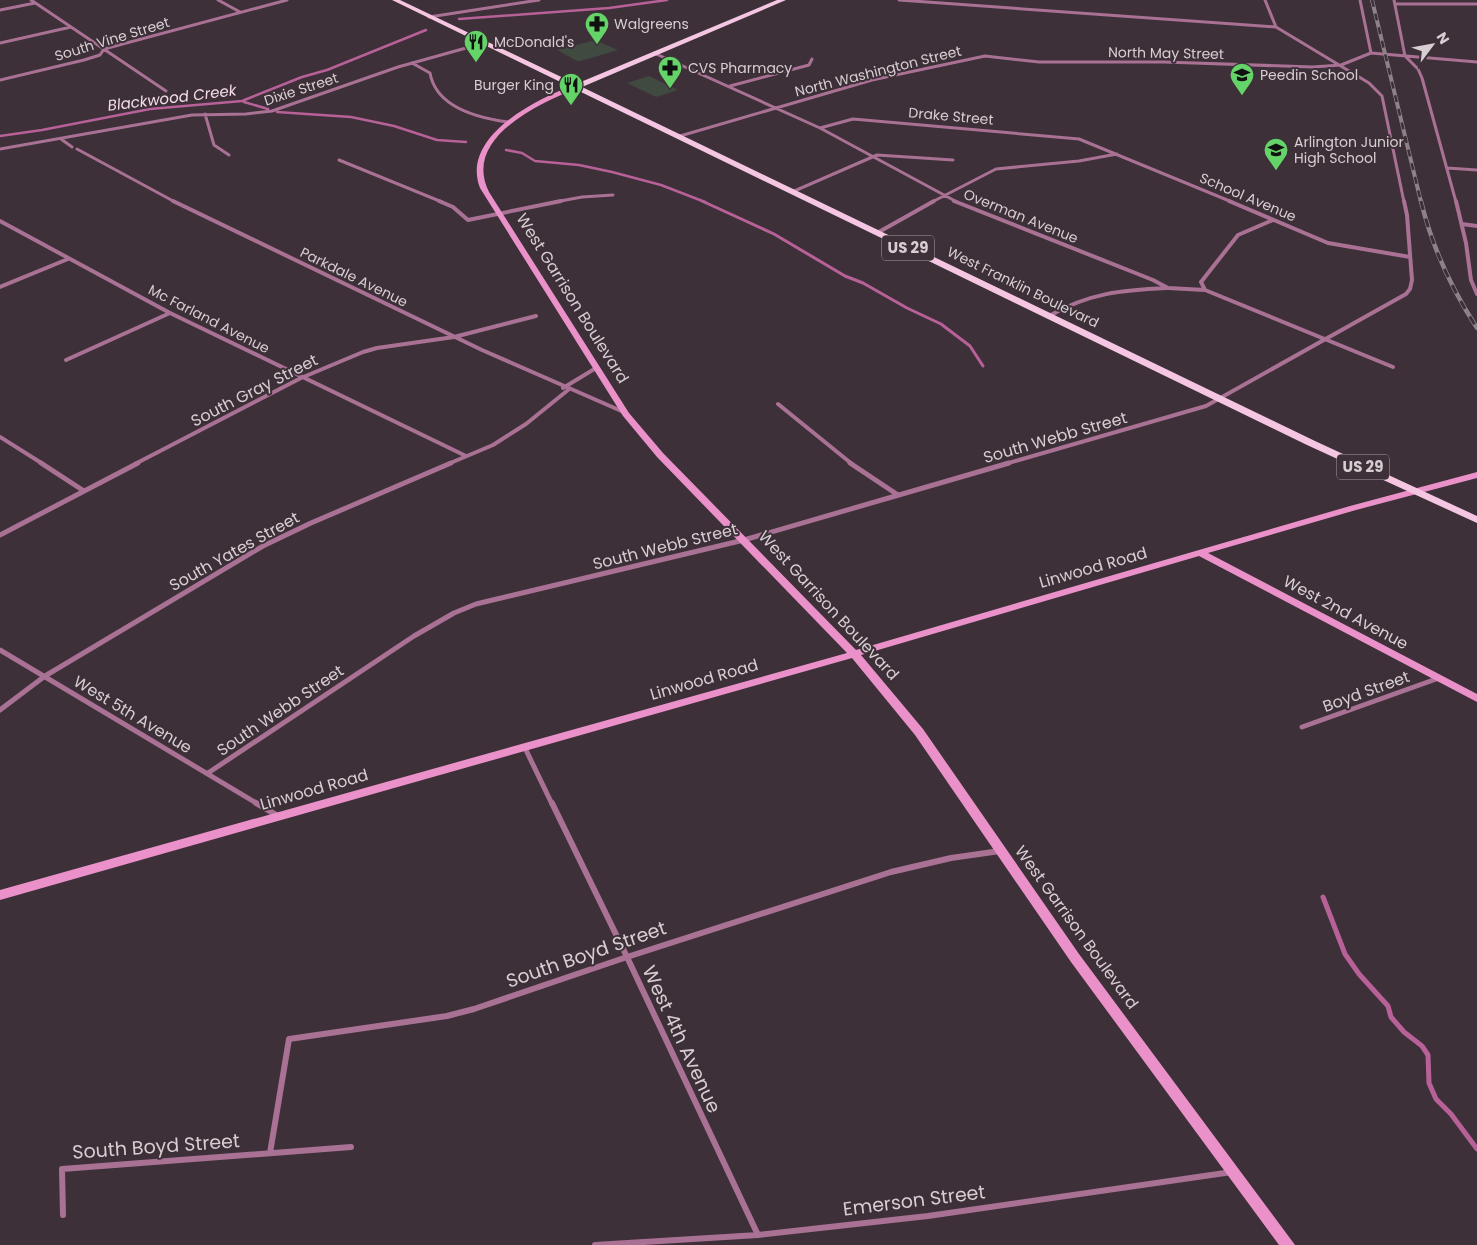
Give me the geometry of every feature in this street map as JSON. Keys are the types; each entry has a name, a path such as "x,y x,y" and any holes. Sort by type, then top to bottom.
{"main road":[{"name":"West Franklin Boulevard","path":"395,0 680,136 1220,399 1477,520"},
{"path":"575,87 783,0"},
{"name":"West Garrison Boulevard","path":"575,87 526,109 508,122 491,141 484,155 481,168 482,183 499,214 626,414 660,455 854,654 918,732 1076,958 1288,1245"},
{"name":"Linwood Road","path":"0,896 854,654 1477,474"},
{"name":"West 2nd Avenue","path":"1200,553 1477,698"}],"street":[{"path":"31,0 166,91"},
{"path":"218,0 240,12"},
{"name":"South Vine Street","path":"0,80 84,60 100,55 104,50 287,0"},
{"path":"429,17 539,0"},
{"path":"899,0 1276,27 1266,0"},
{"path":"1360,0 1371,53"},
{"path":"1477,4 1394,2 1405,56 1418,69 1422,78 1462,224 1471,281 1477,294"},
{"path":"0,10 35,3"},
{"path":"0,44 70,27"},
{"name":"South Webb Street","path":"208,773 414,636 454,613 476,604 744,540 1206,406 1406,294 1410,289 1412,280 1407,215 1382,96 1368,83 1276,27"},
{"name":"Dixie Street","path":"0,149 206,114 246,114 272,111 412,63 484,43"},
{"name":"Overman Avenue","path":"654,53 820,128 943,196 1168,288 1205,290 1392,367"},
{"name":"North May Street","path":"985,56 1039,62 1164,62 1297,67 1340,65 1360,59 1371,53 1477,62"},
{"name":"North Washington Street","path":"680,136 887,76 985,56"},
{"path":"730,86 809,65 812,59"},
{"path":"412,63 430,73 432,85 452,103 470,113 508,122"},
{"path":"206,114 214,145 229,155"},
{"name":"Drake Street","path":"820,128 853,119 1082,140"},
{"path":"61,139 72,147"},
{"name":"School Avenue","path":"1082,140 1328,243 1410,257"},
{"name":"Parkdale Avenue","path":"77,150 160,196 565,389 626,414"},
{"path":"877,233 996,169 1078,162 1118,154"},
{"path":"792,192 871,157 884,155 953,160"},
{"path":"339,160 453,207 465,219 474,220 582,197 613,195"},
{"path":"1447,168 1477,170"},
{"path":"1205,290 1201,282 1233,240 1246,231 1273,220"},
{"name":"Mc Farland Avenue","path":"0,221 170,313 301,378 466,456"},
{"path":"1462,224 1477,226"},
{"path":"0,287 68,259"},
{"path":"1471,281 1477,281"},
{"path":"1049,316 1095,294 1128,288 1168,288"},
{"path":"66,360 170,313"},
{"name":"South Gray Street","path":"0,535 301,378 377,348 454,337 536,316"},
{"name":"South Yates Street","path":"0,710 45,676 284,535 513,434 565,389 596,368"},
{"path":"778,404 854,466 898,495"},
{"path":"0,437 84,492"},
{"name":"West 5th Avenue","path":"0,650 278,816"},
{"name":"Boyd Street","path":"1302,727 1439,678"},
{"name":"West 4th Avenue","path":"525,748 627,957 758,1235"},
{"name":"South Boyd Street","path":"270,1153 289,1039 447,1016 474,1009 627,957 891,872 951,858 1001,851"},
{"name":"South Boyd Street","path":"63,1216 62,1169 351,1147"},
{"name":"Emerson Street","path":"596,1245 758,1235 928,1216 1235,1172"}],"building":[{"name":"Walgreens","path":"597,41 618,50 577,61 557,50"},
{"name":"CVS Pharmacy","path":"649,76 678,90 656,97 627,83"}],"waterway":[{"name":"Blackwood Creek","path":"459,19 609,8 667,0"},
{"name":"Blackwood Creek","path":"0,136 42,130 150,109 242,101 302,77 327,70 426,30"},
{"path":"244,102 268,109"},
{"path":"277,112 351,117 394,126 437,140 466,142"},
{"path":"506,150 522,153 535,161 579,165 612,172 661,185 705,202"},
{"path":"702,201 774,234 845,276 863,283 907,308 941,324 970,346 983,366"},
{"path":"1323,897 1345,954 1359,974 1388,1006 1391,1017 1404,1032 1422,1046 1428,1055 1429,1083 1436,1099 1451,1114 1477,1149"}],"railway":[{"path":"1372,0 1421,202"},
{"path":"1421,201 1425,218 1443,267 1477,328"}],"place":[{"name":"Walgreens","path":"597,45"},
{"name":"McDonald's","path":"476,63"},
{"name":"CVS Pharmacy","path":"670,89"},
{"name":"Peedin School","path":"1242,96"},
{"name":"Burger King","path":"571,106"},
{"name":"Arlington Junior High School","path":"1276,171"}]}
